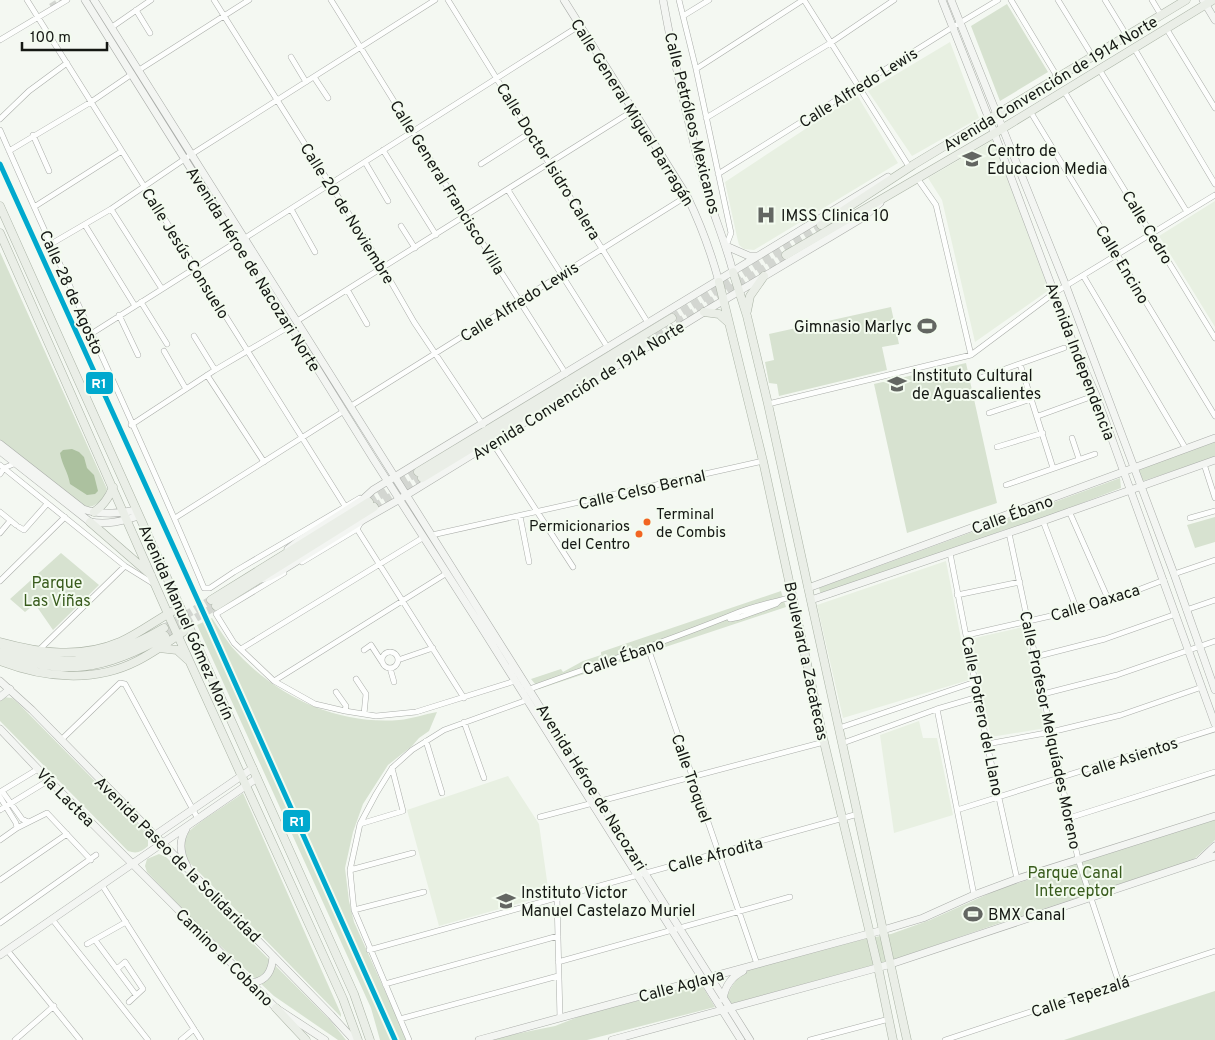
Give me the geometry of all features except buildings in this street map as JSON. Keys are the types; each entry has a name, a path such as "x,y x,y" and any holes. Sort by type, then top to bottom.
{"main road":[{"name":"Avenida Héroe de Nacozari Norte","path":"86,0 185,160 297,321 351,406 395,477 403,497 424,537"},
{"name":"Avenida Héroe de Nacozari Norte","path":"94,0 192,154 290,326 388,482 403,497 432,535"},
{"name":"Calle General Miguel Barragán","path":"564,0 687,196 714,263 718,282"},
{"name":"Calle Petróleos Mexicanos","path":"663,0 703,180 726,246 739,292"},
{"name":"Avenida Independencia","path":"942,0 995,133 1073,343 1096,395 1215,724"},
{"name":"Avenida Independencia","path":"951,0 1066,286 1142,486 1214,685"},
{"name":"Avenida Convención de 1914 Norte","path":"281,557 297,542 362,500 373,490 1186,0"},
{"path":"1207,1 1215,20"},
{"name":"Avenida Convención de 1914 Norte","path":"786,255 995,133 1207,1"},
{"name":"Avenida Convención de 1914 Norte","path":"821,225 910,165"},
{"name":"Avenida Convención de 1914 Norte","path":"261,579 275,574 704,312 862,218 890,195"},
{"name":"Avenida Manuel Gómez Morín","path":"0,206 354,994 370,1040"},
{"name":"Avenida Manuel Gómez Morín","path":"0,233 168,614 193,664 241,776 343,999 356,1040"},
{"path":"726,246 749,256 760,256"},
{"path":"696,294 710,281 714,263"},
{"path":"746,316 750,296 764,276"},
{"name":"Boulevard a Zacatecas","path":"718,282 731,327 763,461 794,596 824,742 878,967 893,1040"},
{"name":"Boulevard a Zacatecas","path":"739,292 768,404 907,1040"},
{"path":"31,302 38,309 49,334 52,337 59,337"},
{"path":"704,312 719,314 727,320 731,327"},
{"name":"Avenida Convención de 1914 Norte","path":"646,342 420,475 672,318"},
{"name":"Calle Ébano","path":"808,588 1215,438"},
{"path":"0,444 83,509 125,516"},
{"path":"0,451 90,522 152,576"},
{"name":"Calle Ébano","path":"811,600 1009,533 1215,460"},
{"path":"94,512 102,507 109,498 113,487"},
{"name":"Avenida Convención de 1914 Norte","path":"371,505 261,579 214,606 281,557 371,505"},
{"path":"90,522 102,524 138,513"},
{"name":"Avenida Héroe de Nacozari","path":"432,535 680,928 722,1010 741,1040"},
{"name":"Avenida Héroe de Nacozari","path":"424,537 672,931 723,996 750,1040"},
{"path":"0,643 62,654 85,652 102,648 130,637 179,607"},
{"path":"0,661 39,674 85,675 119,669 138,661 189,628"},
{"path":"0,643 20,654 48,660 81,660 122,650 164,632 143,649 115,660 77,668 48,666 0,654"},
{"path":"159,648 176,650 193,664"},
{"name":"Avenida Paseo de la Solidaridad","path":"0,681 61,740 356,1040"},
{"path":"0,697 10,689"},
{"name":"Vía Lactea","path":"0,729 133,864"},
{"path":"154,836 253,768"},
{"path":"0,955 258,778"},
{"name":"Calle Aglaya","path":"479,1040 923,918 974,894 1215,816"},
{"path":"189,825 182,836 180,848 184,860 194,877"},
{"path":"1196,863 1215,846"},
{"path":"612,1040 891,964 1215,856"},
{"name":"Camino al Cobano","path":"133,864 276,1008 325,1040"},
{"path":"251,983 262,980 269,974 272,970 273,956"},
{"path":"722,1010 726,986 736,975 754,965"},
{"path":"276,1008 306,1040"}],"street":[{"name":"Calle Jesús Consuelo","path":"27,0 345,506"},
{"path":"0,40 67,0"},
{"path":"112,27 151,0"},
{"name":"Calle 20 de Noviembre","path":"214,0 383,268 414,322 483,425"},
{"path":"139,70 249,0"},
{"name":"Calle General Francisco Villa","path":"331,0 566,374"},
{"path":"51,244 85,225 192,154 435,0"},
{"name":"Calle Doctor Isidro Calera","path":"448,0 648,323"},
{"name":"Calle Petróleos Mexicanos","path":"679,0 696,69 731,233 726,246"},
{"path":"683,16 709,0"},
{"path":"696,69 803,0 910,165"},
{"path":"706,118 832,42 894,0"},
{"name":"Calle Alfredo Lewis","path":"718,174 859,87 953,26 998,0"},
{"path":"1011,0 1058,78"},
{"path":"1058,0 1093,56"},
{"path":"1105,0 1127,36"},
{"path":"1152,0 1161,15"},
{"path":"136,10 150,33"},
{"path":"91,334 580,26"},
{"path":"1166,28 1215,108"},
{"path":"1134,48 1215,184"},
{"path":"291,58 306,82"},
{"path":"0,119 29,91 67,64"},
{"path":"1099,69 1187,212"},
{"path":"9,151 91,102 132,74"},
{"path":"314,77 328,98"},
{"name":"Calle Cedro","path":"1064,91 1215,338"},
{"path":"297,321 348,291 634,110"},
{"name":"Calle Encino","path":"1030,111 1215,416"},
{"name":"Calle 28 de Agosto","path":"0,130 175,518 204,588 207,589"},
{"path":"482,164 531,132"},
{"path":"33,135 49,171"},
{"path":"383,150 436,235"},
{"path":"34,208 122,151"},
{"path":"365,162 388,201"},
{"path":"917,178 936,205 971,355"},
{"path":"508,190 608,348"},
{"path":"768,404 971,355 1066,286 1119,256 1215,195"},
{"name":"Calle Alfredo Lewis","path":"351,406 687,196"},
{"path":"111,208 162,289"},
{"path":"291,209 315,252"},
{"path":"85,225 135,306"},
{"path":"402,226 415,248"},
{"path":"1084,276 1186,449"},
{"path":"348,291 367,324"},
{"path":"141,302 166,344"},
{"path":"119,315 138,355"},
{"path":"131,424 215,370 290,326"},
{"path":"194,336 215,370"},
{"path":"980,378 1044,358 1064,348"},
{"path":"164,351 186,389"},
{"path":"1020,364 1054,468"},
{"path":"207,375 264,462"},
{"path":"1038,416 1096,395"},
{"path":"989,413 1031,399"},
{"path":"175,518 344,411"},
{"path":"997,446 1043,433"},
{"path":"1072,438 1079,459"},
{"path":"492,442 573,567"},
{"path":"1006,485 1096,454"},
{"name":"Calle Celso Bernal","path":"432,535 763,461"},
{"path":"2,467 16,463"},
{"path":"1204,464 1215,498"},
{"path":"0,474 2,467"},
{"path":"2,467 125,566 157,586"},
{"name":"Avenida Convención de 1914 Norte","path":"207,589 373,490"},
{"path":"0,512 24,530 47,504"},
{"path":"1190,518 1215,510"},
{"path":"1069,511 1110,601"},
{"path":"520,516 530,562"},
{"path":"0,581 65,517"},
{"path":"362,520 357,529 214,606 234,643 274,681 315,704 376,716 416,712 515,681"},
{"path":"0,533 10,521"},
{"path":"1043,521 1077,610"},
{"path":"357,529 403,601 430,649 464,698"},
{"name":"Calle Profesor Melquíades Moreno","path":"1009,533 1078,859 1119,983"},
{"path":"241,650 424,537"},
{"name":"Calle Potrero del Llano","path":"950,553 987,744 1017,879"},
{"path":"1174,574 1215,560"},
{"path":"38,651 125,566"},
{"path":"274,681 447,574"},
{"name":"Calle Oaxaca","path":"967,635 1110,601 1164,580"},
{"path":"957,594 1020,582"},
{"name":"Calle Ébano","path":"522,692 724,620 740,617 794,596"},
{"path":"1186,610 1215,600"},
{"path":"1035,657 1105,639 1176,614"},
{"path":"1043,694 1116,675 1215,641"},
{"path":"364,650 371,646 382,662 385,666 390,668 396,666 398,660 395,654 390,652 383,657 382,662"},
{"name":"Calle Troquel","path":"648,648 691,776 740,912 754,965"},
{"path":"398,660 430,649"},
{"path":"390,668 394,682"},
{"path":"356,679 366,694 364,714"},
{"path":"840,728 975,682"},
{"path":"61,740 120,683 125,684 198,819"},
{"path":"987,744 1051,732 1121,715 1202,688"},
{"path":"336,692 346,706 345,711"},
{"path":"843,743 937,709 978,697"},
{"path":"409,1040 369,950 354,910 350,870 360,824 392,768 412,750 444,730 527,700"},
{"path":"937,709 974,894"},
{"path":"464,722 484,778"},
{"name":"Calle Asientos","path":"957,810 1215,729"},
{"path":"426,741 442,793"},
{"path":"540,817 824,742"},
{"path":"360,824 403,811 392,768"},
{"path":"17,828 16,822 1,793 38,769"},
{"path":"1070,818 1215,772"},
{"path":"0,810 49,780"},
{"path":"8,805 22,819 28,822"},
{"path":"0,840 17,828 46,813 91,860"},
{"name":"Calle Afrodita","path":"369,950 858,814"},
{"path":"0,880 66,834"},
{"path":"350,870 413,854"},
{"path":"0,923 96,855"},
{"path":"102,886 201,1040"},
{"path":"354,910 424,892"},
{"path":"558,962 790,897"},
{"path":"557,898 560,1018"},
{"path":"52,919 148,1040"},
{"path":"86,944 126,922"},
{"path":"384,984 558,936"},
{"path":"95,940 136,995"},
{"path":"7,950 80,1040"},
{"name":"Calle Tepezalá","path":"945,1040 1215,952"},
{"path":"117,969 126,962 142,989 129,1002"},
{"path":"400,1019 558,976"},
{"path":"15,1040 54,1006"},
{"path":"810,1040 889,1019"},
{"path":"181,1040 194,1029"}],"shaded area":[{"path":"950,42 979,118 912,156 868,91"},
{"path":"857,95 898,163 754,250 744,249 739,245 725,182"},
{"path":"993,140 1049,290 975,342 942,200 928,178"},
{"path":"1215,201 1215,327 1159,236"},
{"path":"72,449 84,457 87,468 94,475 98,491 95,494 87,495 70,484 60,453 63,450"},
{"path":"946,561 969,680 843,718 817,605"},
{"path":"1023,627 1046,728 991,737 970,639"},
{"path":"919,721 923,738 937,738 953,815 894,833 880,735"},
{"name":"Instituto Victor Manuel Castelazo Muriel","path":"508,776 539,824 549,895 439,926 407,810"}],"green space":[{"path":"1007,4 1048,72 1000,101 971,26"},
{"path":"0,252 107,489 101,500 93,506 84,508 0,440"},
{"path":"891,307 899,344 882,347 887,370 779,396 777,384 769,383 765,362 774,360 769,334"},
{"path":"966,363 997,503 907,533 874,384"},
{"path":"1215,441 1215,457 1143,481 1136,470"},
{"path":"1120,478 1121,488 1038,520 1004,530 950,551 821,595 819,588"},
{"path":"1215,517 1215,542 1195,548 1187,525"},
{"name":"Parque Las Viñas","path":"61,553 99,585 53,630 35,604 25,612 10,599"},
{"path":"781,591 786,607 539,689 531,679 561,669 563,672 583,661 601,655 601,652"},
{"path":"212,618 231,646 248,663 266,679 307,703 329,712 375,720 399,720 437,712 429,731 388,765 363,804 353,832 345,868 354,922 407,1040 380,1040 371,1008 197,625"},
{"path":"3,697 12,698 18,703 146,833 148,846 139,852 128,851 0,721 0,700"},
{"path":"243,793 341,1017 187,860 185,839 188,833"},
{"name":"Parque Canal Interceptor","path":"1215,818 1215,840 1193,860 896,959 731,1004 726,998 736,980 753,967 891,934 930,920 997,890"},
{"path":"159,854 166,857 330,1020 346,1040 338,1040 274,996 194,921 147,872 145,866 147,859"},
{"path":"701,984 715,1007 587,1040 494,1040 555,1026 583,1015"},
{"path":"1215,991 1215,1040 1064,1040"}],"tunnel":[{"path":"51,7 62,0"},
{"path":"672,318 821,225"},
{"path":"646,342 786,255"},
{"path":"369,502 418,472"},
{"path":"374,507 422,478"},
{"path":"164,628 211,600"},
{"path":"165,636 216,606"}],"transit line":[{"name":"R1","path":"0,164 395,1040"}],"place":[{"name":"Centro de Educacion Media","path":"972,159"},
{"name":"IMSS Clinica 10","path":"766,215"},
{"name":"Gimnasio Marlyc","path":"927,326"},
{"name":"Instituto Cultural de Aguascalientes","path":"897,384"},
{"name":"Terminal de Combis","path":"647,522"},
{"name":"Permicionarios del Centro","path":"639,534"},
{"name":"Instituto Victor Manuel Castelazo Muriel","path":"506,901"},
{"name":"BMX Canal","path":"973,914"}]}
